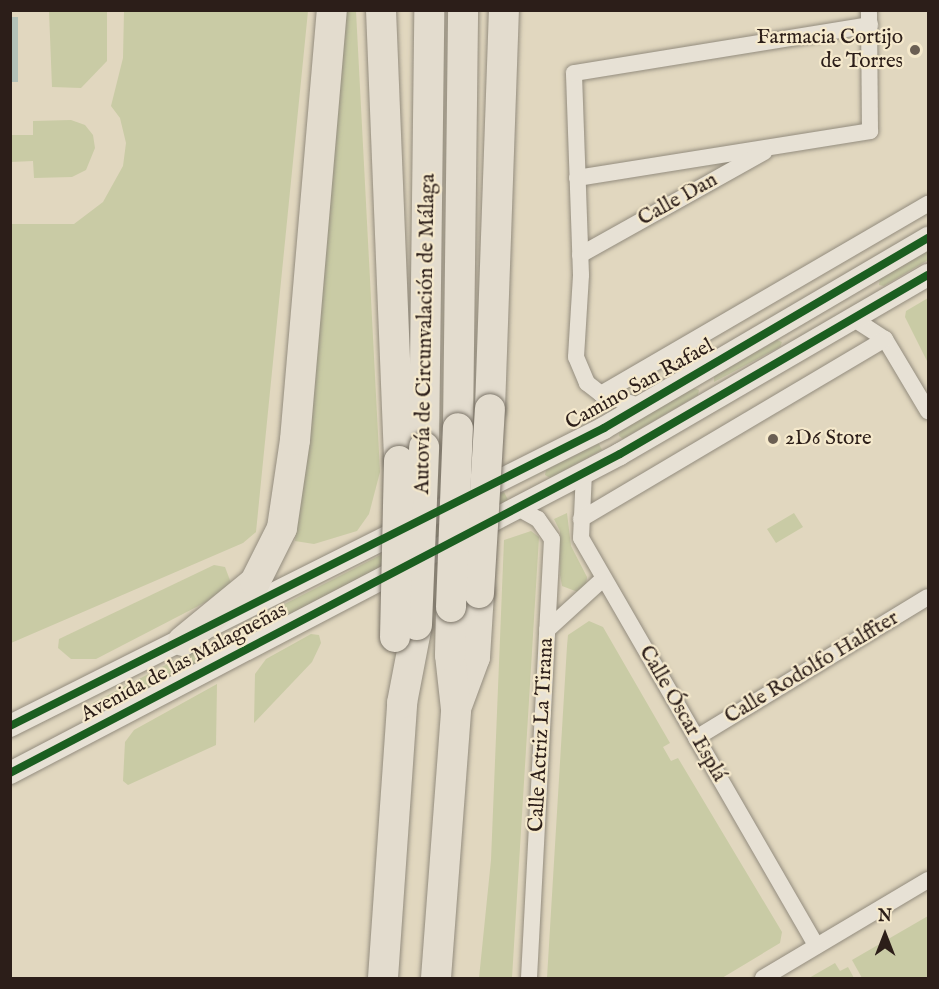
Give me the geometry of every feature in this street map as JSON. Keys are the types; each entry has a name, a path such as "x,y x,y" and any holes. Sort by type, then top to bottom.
{"highway":[{"path":"183,641 255,582 282,528 295,440 332,10"},
{"path":"381,10 412,454"},
{"name":"Autovía de Circunvalación de Málaga","path":"384,978 406,631 429,10"},
{"name":"Autovía de Circunvalación de Málaga","path":"436,978 456,709 450,655 458,428 463,10"},
{"path":"456,709 474,657 479,593 490,409 504,10"}],"main road":[{"name":"Camino San Rafael","path":"363,551 642,407 928,238"},
{"path":"518,508 928,275"},
{"name":"Avenida de las Malagueñas","path":"10,773 518,508"},
{"name":"Avenida de las Malagueñas","path":"10,726 363,551"}],"street":[{"path":"642,407 601,394 587,383 576,357 580,255 574,73 870,18"},
{"name":"Calle Dan","path":"577,178 870,131 870,18"},
{"name":"Calle Dan","path":"580,255 775,146"},
{"name":"Camino San Rafael","path":"601,394 928,204"},
{"path":"854,319 885,339 928,411"},
{"path":"580,519 885,339"},
{"name":"Calle Óscar Esplá","path":"584,472 580,519 581,538 602,580 817,946"},
{"name":"Calle Actriz La Tirana","path":"518,508 538,519 552,539 530,978"},
{"path":"550,580 560,593 578,602"},
{"path":"547,630 602,580"},
{"name":"Calle Rodolfo Halffter","path":"696,738 928,597"},
{"path":"763,978 928,880"}],"green space":[{"path":"49,11 107,11 107,61 81,88 52,87"},
{"path":"124,11 308,11 256,532 243,543 11,643 11,224 74,224 103,202 123,166 126,143 120,118 111,106 123,58"},
{"path":"340,11 356,11 380,472 369,514 357,531 314,544 295,541"},
{"path":"71,120 85,125 93,135 95,148 86,170 72,177 34,178 33,161 11,162 11,135 33,135 33,121"},
{"path":"928,250 928,260 884,286 879,285 880,278"},
{"path":"928,298 928,363 905,317 906,311"},
{"path":"777,340 782,342 780,347 714,382 714,376"},
{"path":"694,388 699,390 698,395 623,439 619,436 620,429"},
{"path":"598,442 602,450 550,478 545,475 546,470"},
{"path":"504,492 508,500 275,622 267,621 267,613"},
{"path":"567,513 571,546 587,577 586,586 578,592 562,586 560,575 560,531 554,519"},
{"path":"794,513 803,527 776,543 767,529"},
{"path":"531,531 539,537 512,978 479,978 491,860 504,540"},
{"path":"214,565 225,567 231,583 206,602 96,659 71,659 58,648 59,639"},
{"path":"589,621 603,627 670,743 663,747 671,761 678,758 782,932 780,943 722,978 547,978 568,635"},
{"path":"311,634 319,635 321,643 312,662 254,723 255,674 266,659"},
{"path":"202,646 212,647 210,656 97,714 88,712 91,704"},
{"path":"217,684 216,745 128,785 123,781 125,742 134,730"},
{"path":"928,916 928,978 862,978 852,960"},
{"path":"835,963 840,971 848,967 854,978 809,978"}],"shaded area":[{"path":"11,17 18,17 18,82 11,82"}],"cycle path":[{"path":"10,726 604,428 928,238"},
{"path":"10,773 620,454 928,275"}],"place":[{"name":"Farmacia Cortijo de Torres","path":"915,50"},
{"name":"2D6 Store","path":"773,439"}]}
